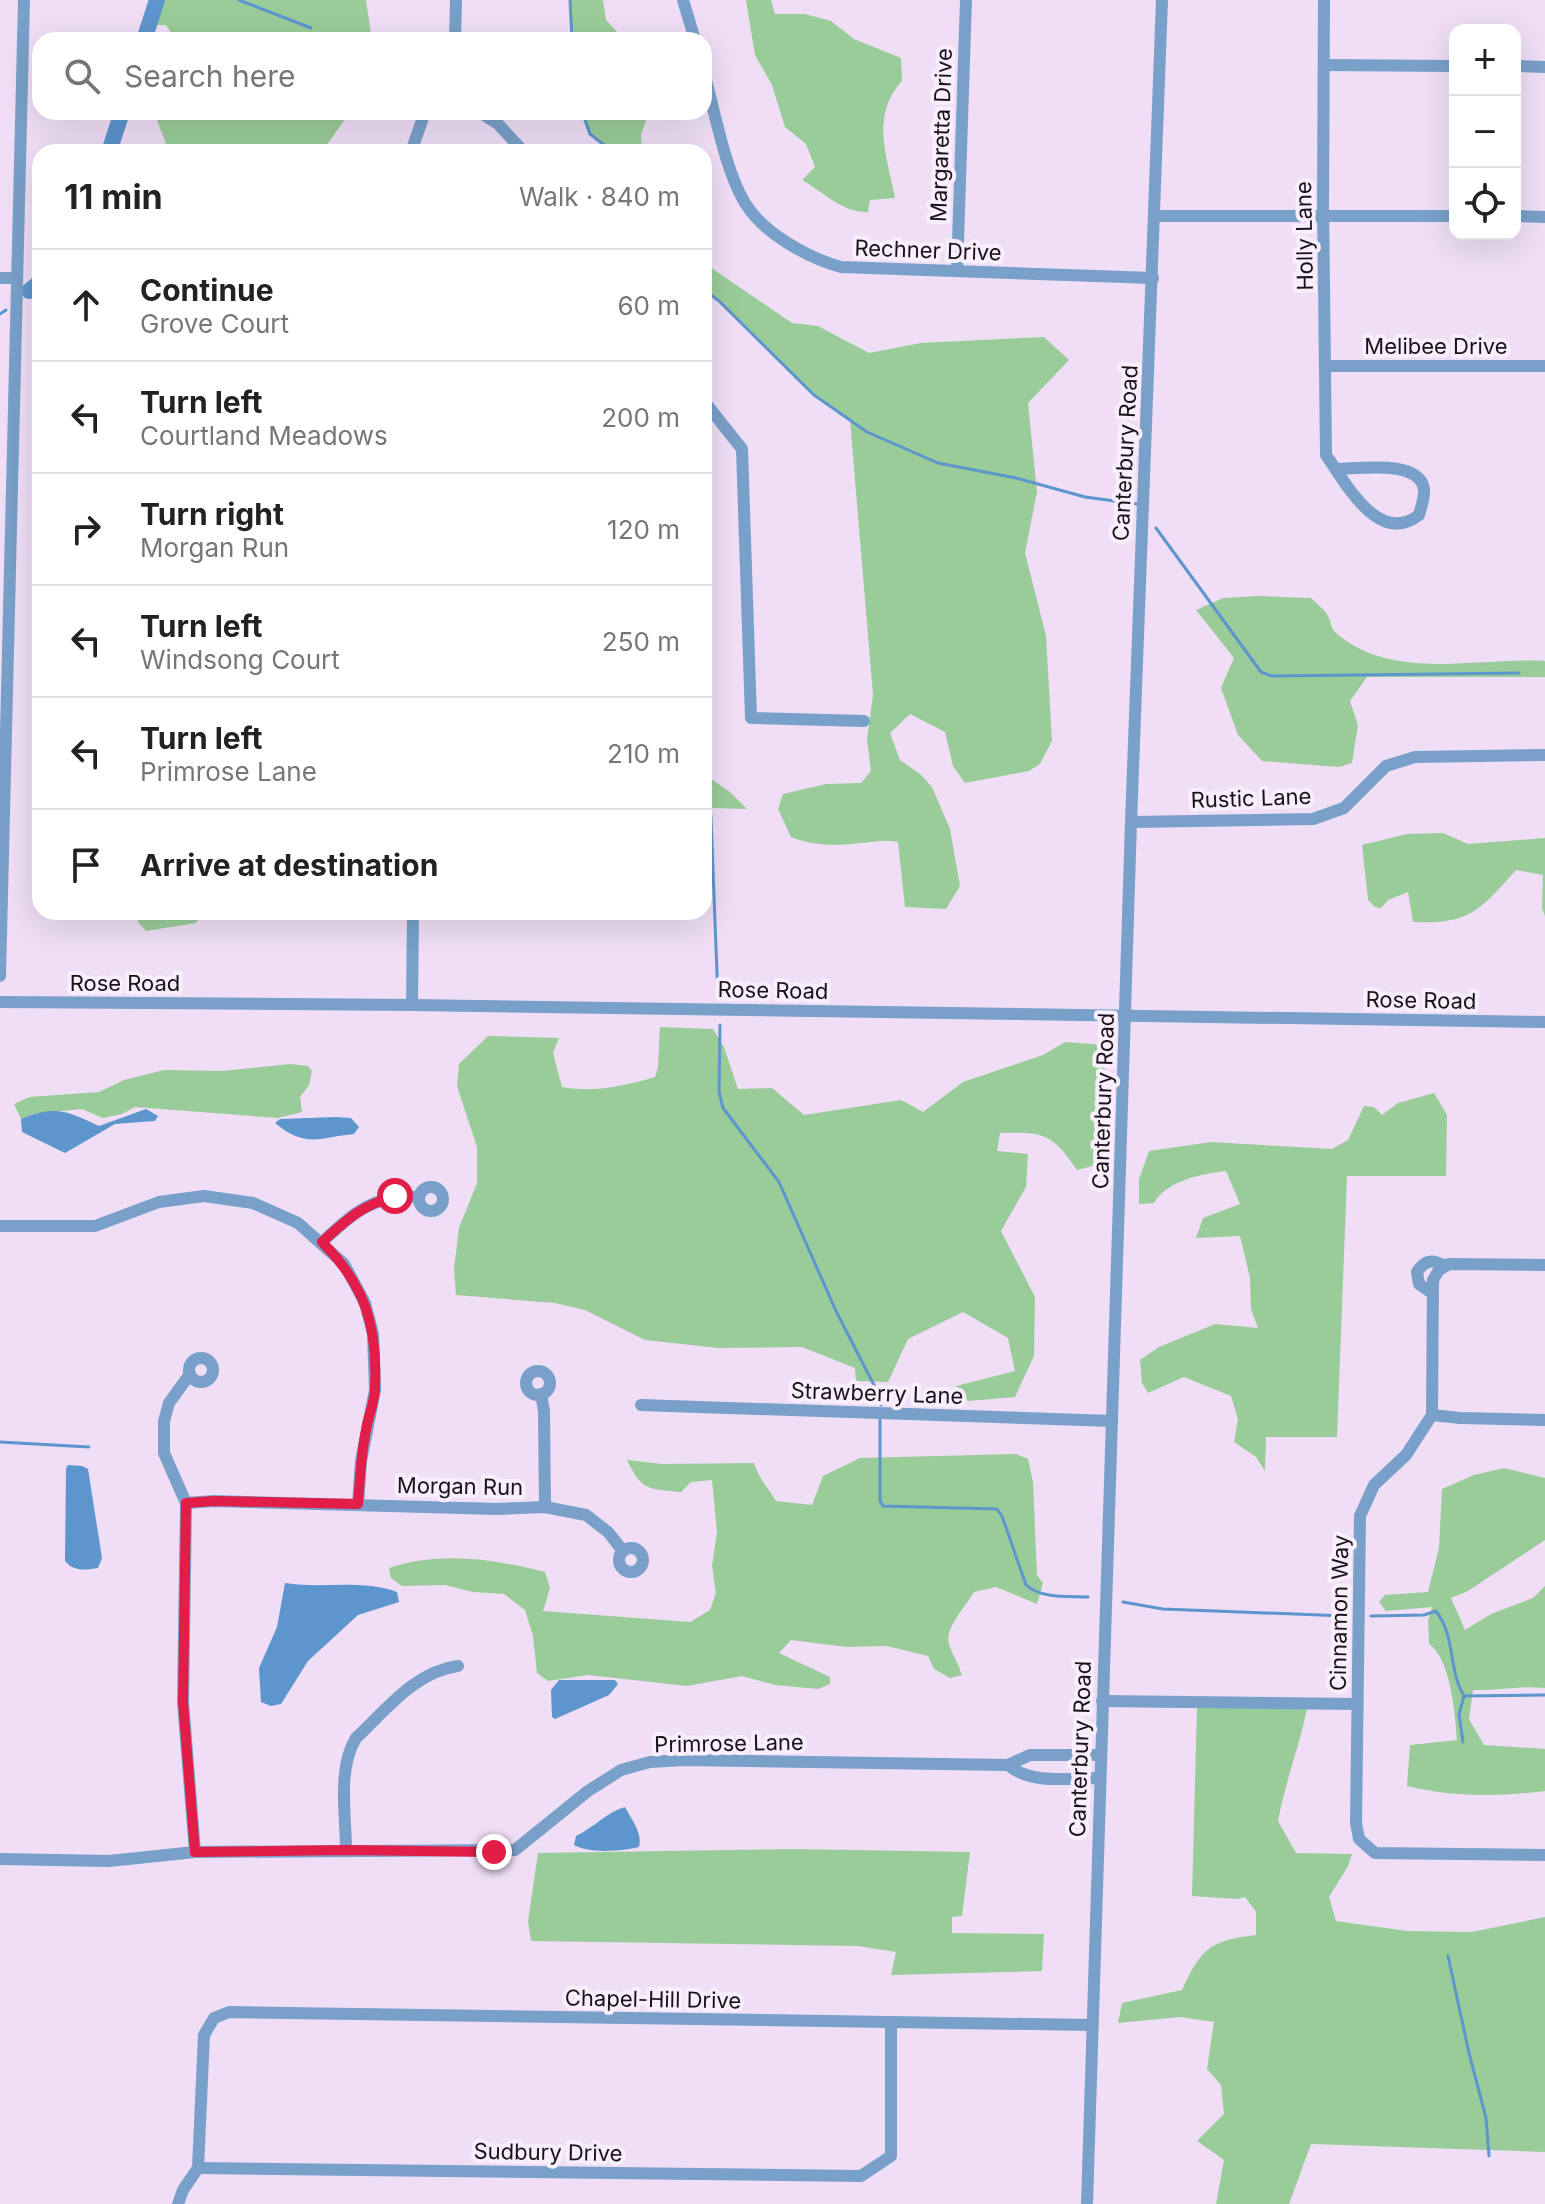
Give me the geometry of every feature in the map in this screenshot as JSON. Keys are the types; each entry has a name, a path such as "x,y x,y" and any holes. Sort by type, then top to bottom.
{"street":[{"path":"0,976 24,0"},
{"path":"455,32 456,0"},
{"path":"683,0 693,32"},
{"name":"Margaretta Drive","path":"957,271 966,0"},
{"name":"Canterbury Road","path":"1087,2204 1131,822 1162,0"},
{"name":"Holly Lane","path":"1324,0 1326,455 1336,469 1379,520 1392,525 1407,524 1419,515 1424,488 1418,476 1390,468 1336,469"},
{"path":"1324,65 1449,66"},
{"path":"1521,66 1545,67"},
{"name":"Rechner Drive","path":"712,102 735,185 746,206 782,240 816,260 841,267 1153,278"},
{"path":"414,144 422,120"},
{"path":"492,120 517,144"},
{"path":"1155,216 1449,216"},
{"path":"1521,216 1545,217"},
{"path":"0,278 17,278"},
{"name":"Melibee Drive","path":"1326,366 1545,366"},
{"path":"712,411 742,449 751,718 864,721"},
{"name":"Rustic Lane","path":"1131,822 1313,819 1344,808 1386,766 1415,757 1545,755"},
{"path":"412,1005 413,920"},
{"name":"Rose Road","path":"0,1002 1545,1022"},
{"path":"0,1226 95,1226 159,1202 192,1196 215,1196 263,1206 298,1223 344,1264 365,1303 373,1334 375,1390 361,1461 358,1504"},
{"path":"322,1242 355,1212 370,1204 395,1196 419,1197"},
{"path":"1545,1265 1444,1266 1436,1274 1432,1293 1432,1415 1545,1420"},
{"path":"190,1374 169,1403 164,1421 164,1453 186,1503 183,1702 195,1852"},
{"path":"541,1394 545,1507"},
{"name":"Strawberry Lane","path":"641,1405 1112,1421"},
{"name":"Cinnamon Way","path":"1102,1701 1357,1704 1360,1516 1374,1485 1406,1455 1432,1415"},
{"name":"Morgan Run","path":"186,1503 214,1501 497,1509 545,1507 586,1515 608,1532 623,1551"},
{"path":"346,1850 345,1779 349,1750 356,1738 424,1676 458,1666"},
{"path":"1357,1704 1356,1823 1359,1839 1375,1853 1545,1855"},
{"name":"Primrose Lane","path":"0,1859 109,1861 195,1852 515,1850 588,1791 621,1770 650,1762 1008,1765 1030,1755 1100,1755"},
{"name":"Primrose Lane","path":"1008,1765 1018,1774 1035,1777 1099,1778"},
{"name":"Chapel-Hill Drive","path":"198,2168 204,2035 214,2018 229,2012 1092,2025"},
{"name":"Sudbury Drive","path":"198,2168 861,2176 876,2169 891,2156 891,2022"},
{"path":"178,2204 198,2168"}],"green space":[{"path":"157,0 366,0 371,32 171,32 166,25 149,25"},
{"path":"570,0 603,0 606,20 617,32 572,32"},
{"path":"746,0 771,0 775,14 805,14 831,21 854,39 901,58 902,81 892,94 884,122 885,152 895,198 870,200 868,212 859,211 842,205 802,180 815,167 806,144 785,127 772,85 755,55"},
{"path":"157,120 344,120 327,144 166,144"},
{"path":"585,120 646,121 641,134 642,144 603,144 590,134"},
{"path":"712,268 792,323 818,326 869,353 921,343 1044,337 1069,360 1028,403 1037,492 1025,553 1046,636 1052,741 1040,764 1029,771 965,783 953,766 945,732 910,714 890,733 900,760 932,787 950,829 960,886 946,909 905,907 898,842 833,845 799,840 791,837 778,809 783,794 826,784 861,783 871,771 867,739 873,695 850,420 814,395 712,296"},
{"path":"1223,598 1311,598 1326,613 1336,633 1359,648 1383,657 1436,664 1545,661 1545,677 1367,677 1350,701 1358,725 1352,763 1339,767 1262,761 1238,735 1221,688 1234,658 1196,610"},
{"path":"712,780 730,792 747,809 712,808"},
{"path":"1443,833 1468,844 1545,838 1545,916 1542,908 1543,875 1516,870 1473,912 1448,921 1413,922 1408,892 1388,900 1381,908 1368,900 1362,845 1407,834"},
{"path":"198,920 196,923 146,931 138,922"},
{"path":"660,1027 713,1029 724,1047 738,1089 772,1088 804,1115 901,1100 923,1112 963,1082 1043,1055 1065,1042 1105,1045 1104,1163 1077,1170 1061,1148 1046,1137 1000,1133 997,1151 1028,1154 1026,1187 1001,1231 1035,1297 1034,1356 1015,1397 968,1401 956,1386 1015,1371 1008,1338 963,1312 908,1339 888,1382 856,1381 855,1368 802,1347 718,1348 645,1340 585,1310 555,1303 456,1295 454,1269 459,1228 477,1183 477,1147 457,1086 459,1064 488,1036 559,1038 553,1053 562,1087 597,1089 621,1086 655,1077"},
{"path":"290,1064 308,1066 312,1071 309,1085 300,1097 302,1112 278,1118 135,1107 103,1118 82,1109 33,1114 21,1119 14,1104 29,1097 99,1092 124,1080 164,1070 223,1071"},
{"path":"1434,1093 1447,1115 1446,1176 1347,1176 1337,1437 1266,1437 1265,1471 1256,1457 1234,1442 1238,1419 1231,1396 1184,1377 1148,1393 1142,1383 1140,1360 1159,1347 1215,1324 1258,1328 1251,1309 1250,1278 1240,1236 1196,1238 1203,1218 1240,1204 1226,1171 1186,1180 1167,1189 1154,1203 1139,1204 1139,1179 1149,1151 1211,1142 1332,1149 1348,1140 1364,1106 1374,1107 1382,1115 1398,1103"},
{"path":"1016,1454 1028,1459 1033,1482 1037,1575 1043,1583 1037,1604 996,1587 974,1592 948,1638 962,1675 950,1678 934,1669 928,1656 887,1646 846,1647 791,1640 779,1653 830,1677 830,1684 818,1689 775,1685 742,1676 687,1686 588,1675 548,1681 537,1673 533,1636 525,1610 504,1594 473,1592 445,1585 402,1586 391,1578 389,1568 447,1558 506,1564 545,1572 550,1588 543,1611 690,1622 710,1610 716,1593 712,1566 717,1532 712,1480 691,1482 681,1492 653,1489 637,1478 627,1460 662,1464 754,1463 776,1501 812,1505 823,1476 860,1458"},
{"path":"1504,1468 1545,1478 1545,1540 1468,1591 1451,1598 1465,1630 1491,1614 1533,1598 1545,1586 1545,1688 1473,1690 1469,1719 1484,1745 1545,1749 1545,1791 1476,1795 1407,1786 1410,1745 1457,1740 1453,1703 1447,1674 1436,1651 1429,1644 1428,1621 1432,1607 1386,1611 1379,1602 1385,1595 1428,1592 1439,1548 1442,1489 1474,1475"},
{"path":"1197,1707 1307,1709 1278,1821 1296,1853 1352,1854 1329,1897 1336,1921 1407,1931 1472,1932 1545,1917 1545,2152 1311,2144 1289,2204 1216,2204 1224,2160 1197,2141 1224,2114 1221,2085 1207,2069 1214,2022 1180,2017 1118,2023 1122,2003 1182,1990 1195,1965 1209,1949 1227,1940 1256,1935 1256,1912 1245,1897 1192,1896"},
{"path":"793,1849 970,1852 962,1916 952,1917 952,1933 1044,1934 1042,1971 891,1975 896,1952 858,1946 531,1941 528,1921 538,1853"}],"water":[{"path":"146,1109 158,1116 155,1121 115,1124 65,1153 22,1132 21,1119 43,1112 69,1114 99,1126"},
{"path":"351,1118 359,1127 354,1134 305,1139 275,1123 280,1119"},
{"path":"68,1465 88,1469 102,1558 98,1568 76,1569 65,1561"},
{"path":"285,1583 383,1588 397,1592 399,1602 358,1615 308,1661 281,1704 271,1706 261,1702 259,1668 277,1627"},
{"path":"559,1680 615,1680 618,1684 609,1695 555,1719 552,1717 551,1690"},
{"path":"625,1807 638,1831 639,1847 597,1851 574,1845 576,1836"}],"waterway":[{"path":"147,32 157,0"},
{"path":"239,0 311,28"},
{"path":"570,0 572,32"},
{"path":"112,144 119,120"},
{"path":"585,120 590,134 603,144"},
{"path":"712,296 814,395 867,432 938,463 1016,478 1085,497 1137,504"},
{"path":"0,314 6,310"},
{"path":"1156,528 1261,672 1272,676 1519,673"},
{"path":"712,844 718,999"},
{"path":"720,1025 719,1092 723,1108 779,1182 881,1405"},
{"path":"880,1420 880,1501 883,1506 997,1509 1026,1585 1047,1595 1088,1597"},
{"path":"0,1442 89,1447"},
{"path":"1123,1602 1163,1609 1345,1616"},
{"path":"1371,1616 1424,1615 1436,1611 1447,1632 1464,1696 1545,1695"},
{"path":"1463,1742 1459,1714 1464,1696"},
{"path":"1448,1956 1486,2118 1489,2156"}],"route":[{"path":"395,1196 355,1212 322,1242 344,1264 365,1303 373,1334 375,1390 361,1461 358,1504 186,1503 183,1702 195,1852 494,1852"}]}
